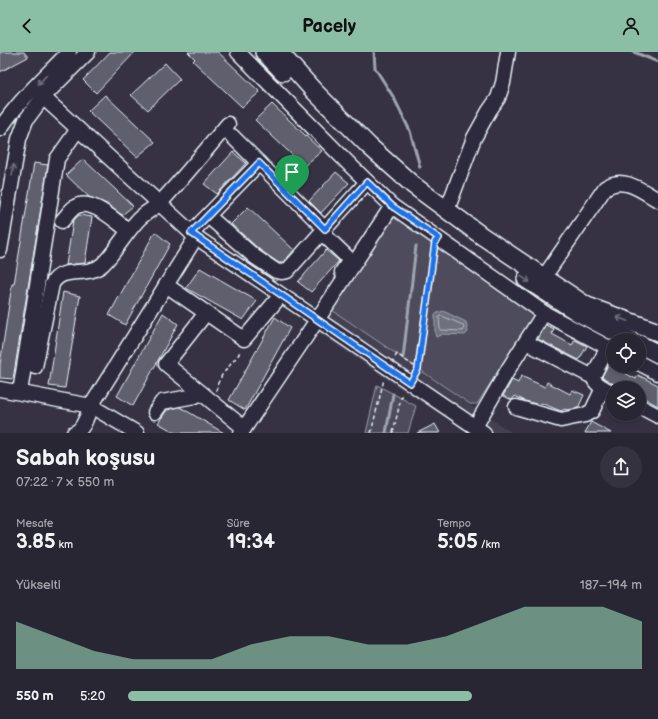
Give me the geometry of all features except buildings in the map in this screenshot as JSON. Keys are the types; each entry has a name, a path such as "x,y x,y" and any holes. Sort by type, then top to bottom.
{"main road":[{"path":"264,52 363,155 407,194 477,246 547,294 617,333"},
{"path":"279,52 314,91 369,146 413,185 482,236 587,306 658,332"},
{"path":"646,348 658,354"}],"street":[{"path":"0,129 9,115 25,97 69,52"},
{"path":"0,250 18,139 26,120 43,97 88,52"},
{"path":"238,52 392,206 544,313 606,346"},
{"path":"447,210 474,138 498,98 503,83 508,52"},
{"path":"43,97 194,235 479,430 509,368 544,313"},
{"path":"20,392 57,160 78,129"},
{"path":"35,367 54,280 65,272 87,272 103,264 138,219 159,204 230,130 348,260 348,263 329,291"},
{"path":"0,134 21,133"},
{"path":"74,433 79,432 84,424 91,406 166,286 194,235 208,216 259,163"},
{"path":"208,216 255,257 279,272 287,271 367,182"},
{"path":"544,277 608,186 617,182 627,183 658,200"},
{"path":"62,222 73,208 79,205 87,204 94,206 128,230"},
{"path":"206,313 166,364 201,393 242,431 392,206"},
{"path":"166,286 244,338 276,301"},
{"path":"533,346 589,375 594,376"},
{"path":"606,355 594,376 596,383 606,389"},
{"path":"646,367 658,373"},
{"path":"0,389 91,406 135,433"},
{"path":"155,412 162,402 195,396 201,393"},
{"path":"516,407 561,420 585,415 592,411 606,393"},
{"path":"646,410 658,416"}],"path":[{"path":"393,433 400,398 418,369 435,242 439,238"},
{"path":"217,395 216,390 218,383 239,354 244,338"},
{"path":"371,433 381,387 388,368 397,354 418,369"}],"shaded area":[{"path":"393,214 531,308 534,316 477,404 470,404 329,308"},
{"path":"329,308 513,433 469,433 404,391 316,331"},
{"path":"377,385 416,406 408,433 366,433"}],"water":[{"path":"443,311 466,322 468,332 465,335 443,334 436,337 435,314"}],"waterway":[{"path":"374,52 375,68 394,98 410,131 420,167"},
{"path":"634,52 658,62"},
{"path":"403,358 416,246"},
{"path":"386,433 393,394"}],"route":[{"path":"259,163 292,196 325,229 367,182 392,206 439,238 435,242 418,369 410,383 191,233 259,163"}]}
